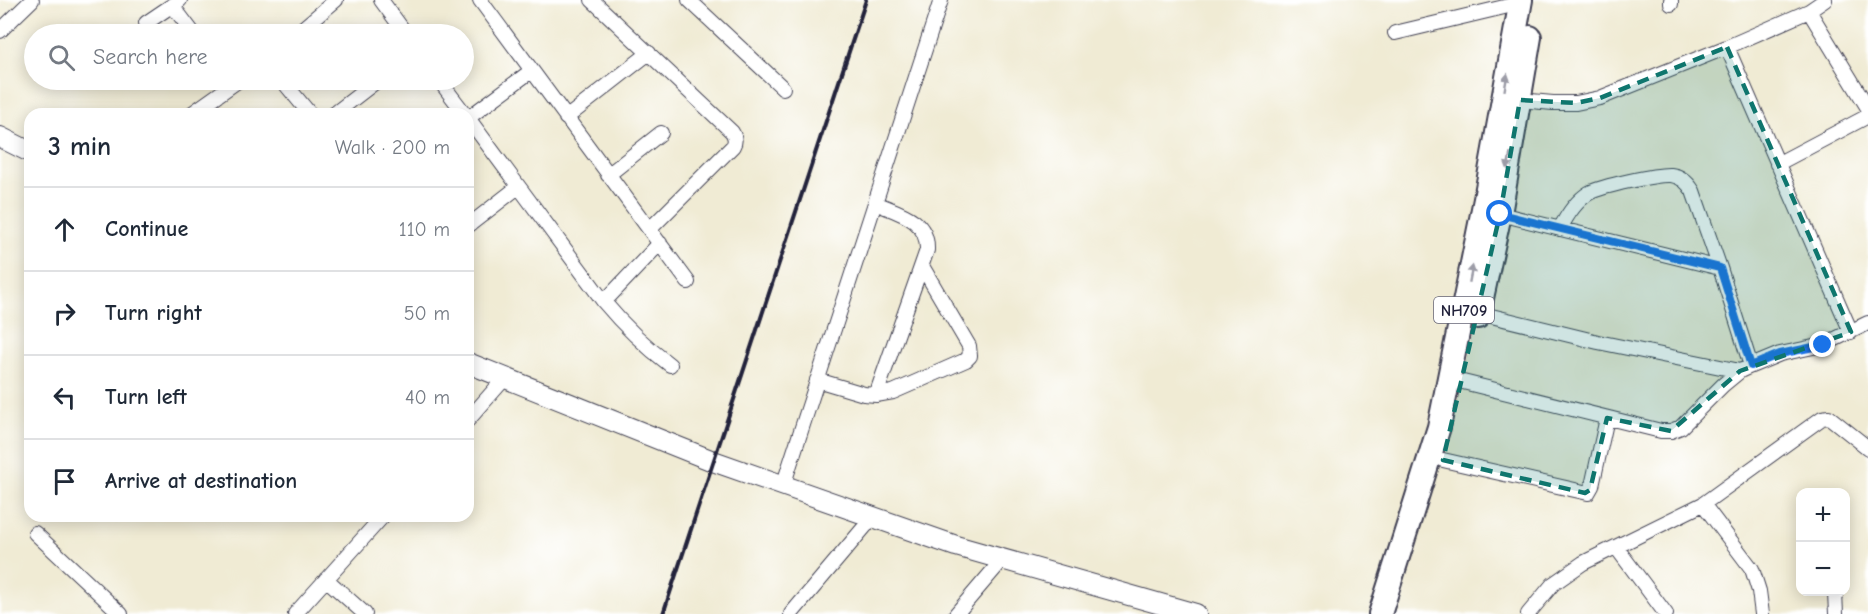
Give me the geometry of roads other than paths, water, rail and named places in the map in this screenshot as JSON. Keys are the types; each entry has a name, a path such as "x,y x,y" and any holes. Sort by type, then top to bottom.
{"highway":[{"name":"NH709","path":"1395,614 1452,432 1479,313 1500,214 1520,100 1526,1"},
{"name":"NH709","path":"1380,614 1439,427 1526,1"}],"main road":[{"path":"0,137 24,149"},
{"path":"474,365 713,461 956,546 1196,614"}],"street":[{"path":"0,31 32,0"},
{"path":"308,24 336,0"},
{"path":"381,0 399,24"},
{"path":"480,0 688,282"},
{"path":"592,0 732,132 735,142 650,229"},
{"path":"689,0 783,88"},
{"path":"783,486 941,0"},
{"path":"1520,100 1576,103 1600,98 1727,47 1809,11 1825,0"},
{"path":"1395,33 1526,1"},
{"path":"146,23 176,3 188,24"},
{"path":"1809,11 1868,108"},
{"path":"1727,47 1851,332"},
{"path":"566,118 649,53"},
{"path":"474,114 531,71"},
{"path":"199,108 222,90"},
{"path":"290,90 305,108"},
{"path":"342,108 365,90"},
{"path":"447,90 460,108"},
{"path":"1777,164 1868,116"},
{"path":"474,126 604,302 626,328 670,365"},
{"path":"608,175 661,133"},
{"path":"1560,229 1569,213 1589,193 1656,177 1671,175 1681,178 1693,191 1720,268 1746,369"},
{"path":"474,221 518,186"},
{"path":"875,203 915,221 928,240 922,266 876,395"},
{"path":"1500,214 1720,268"},
{"path":"604,302 660,243"},
{"path":"817,380 864,394 876,395 893,392 966,360 970,356 969,346 922,266"},
{"path":"1479,313 1598,342 1746,369"},
{"path":"1463,382 1661,431 1671,431 1681,427 1723,386 1746,369 1780,354 1823,345 1868,323"},
{"path":"474,413 505,378"},
{"path":"1528,614 1553,584 1583,563 1703,504 1821,418 1829,417 1868,448"},
{"path":"1443,460 1588,493 1592,486 1607,418"},
{"path":"1703,504 1752,569 1759,591 1762,614"},
{"path":"791,614 873,517"},
{"path":"296,614 378,522"},
{"path":"36,533 121,614"},
{"path":"1616,548 1665,614"},
{"path":"956,614 1003,559"},
{"path":"326,579 365,614"},
{"path":"1835,596 1836,614"}],"railway":[{"path":"663,614 866,0"}]}
